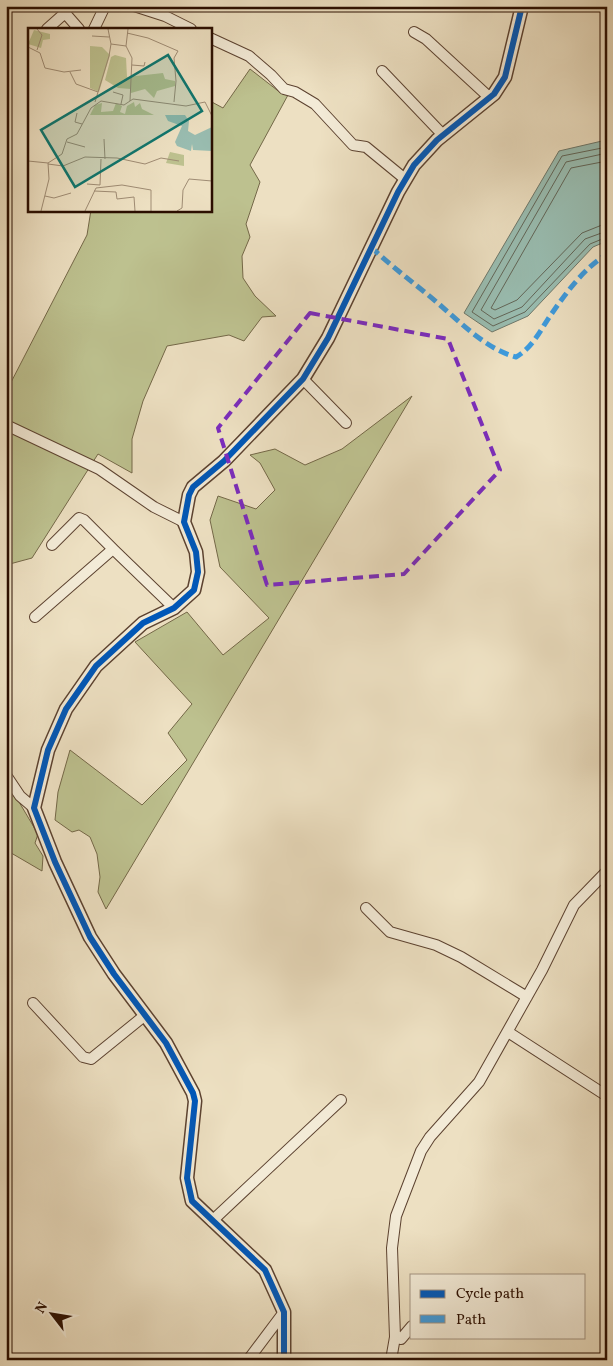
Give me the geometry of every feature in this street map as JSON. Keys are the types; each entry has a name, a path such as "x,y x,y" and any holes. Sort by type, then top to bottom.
{"street":[{"path":"94,28 105,6"},
{"path":"134,6 165,16 189,28"},
{"path":"34,808 48,750 66,709 96,666 143,623 174,608 191,595 197,584 196,552 184,522 189,495 193,488 224,461 303,379 328,338 405,179 414,165 443,136 490,98 505,77 522,6"},
{"path":"48,28 65,13 78,28"},
{"path":"414,32 426,39 490,98"},
{"path":"211,38 249,56 272,75 284,89 295,92 315,104 353,144 366,147 405,179"},
{"path":"382,71 443,136"},
{"path":"303,379 346,423"},
{"path":"6,425 99,468 154,507 184,522"},
{"path":"52,545 79,518 84,520 174,608"},
{"path":"35,617 113,549"},
{"path":"6,775 20,796 34,808 55,862 90,937 144,1016 166,1043 195,1098 187,1178 192,1201 265,1270 284,1312 284,1360"},
{"path":"391,1360 395,1337 392,1248 396,1216 421,1151 479,1082 527,997 574,905 607,871"},
{"path":"366,908 390,932 436,945 461,956 527,997"},
{"path":"33,1004 83,1057 91,1059 144,1016"},
{"path":"508,1032 607,1096"},
{"path":"212,1221 341,1100"},
{"path":"248,1360 284,1312"},
{"path":"395,1337 401,1339 410,1328"}],"highlighted area":[{"path":"310,313 448,339 500,470 404,574 267,585 218,428"}],"green space":[{"path":"250,69 277,90 288,95 250,165 260,182 246,224 250,237 242,256 243,278 255,296 276,316 262,317 244,341 229,335 167,346 143,401 132,439 132,473 98,454 32,558 6,565 6,392 87,235 91,211 211,211 211,102 223,108"},
{"path":"412,396 106,909 98,892 100,877 97,854 90,837 79,830 72,832 55,820 58,792 70,750 142,805 187,760 168,733 192,704 135,642 187,612 223,655 269,618 220,567 210,520 218,496 256,509 275,490 260,463 250,455 275,449 305,465 342,449"},
{"path":"6,780 38,834 35,843 43,856 42,871 6,850"}],"water":[{"path":"602,141 607,142 607,241 593,247 528,316 492,332 464,313 559,151"}],"marked path":[{"path":"371,247 476,336 495,349 516,357 531,344 556,307 576,282 590,267 607,254"}],"cycle path":[{"path":"284,1360 284,1312 265,1270 192,1201 187,1178 195,1101 193,1093 166,1043 114,974 90,937 55,862 34,808 48,750 66,709 96,666 143,623 174,608 194,590 198,572 196,552 184,522 189,495 193,487 224,461 303,379 328,338 398,192 414,165 437,140 494,94 505,77 522,6"}]}
